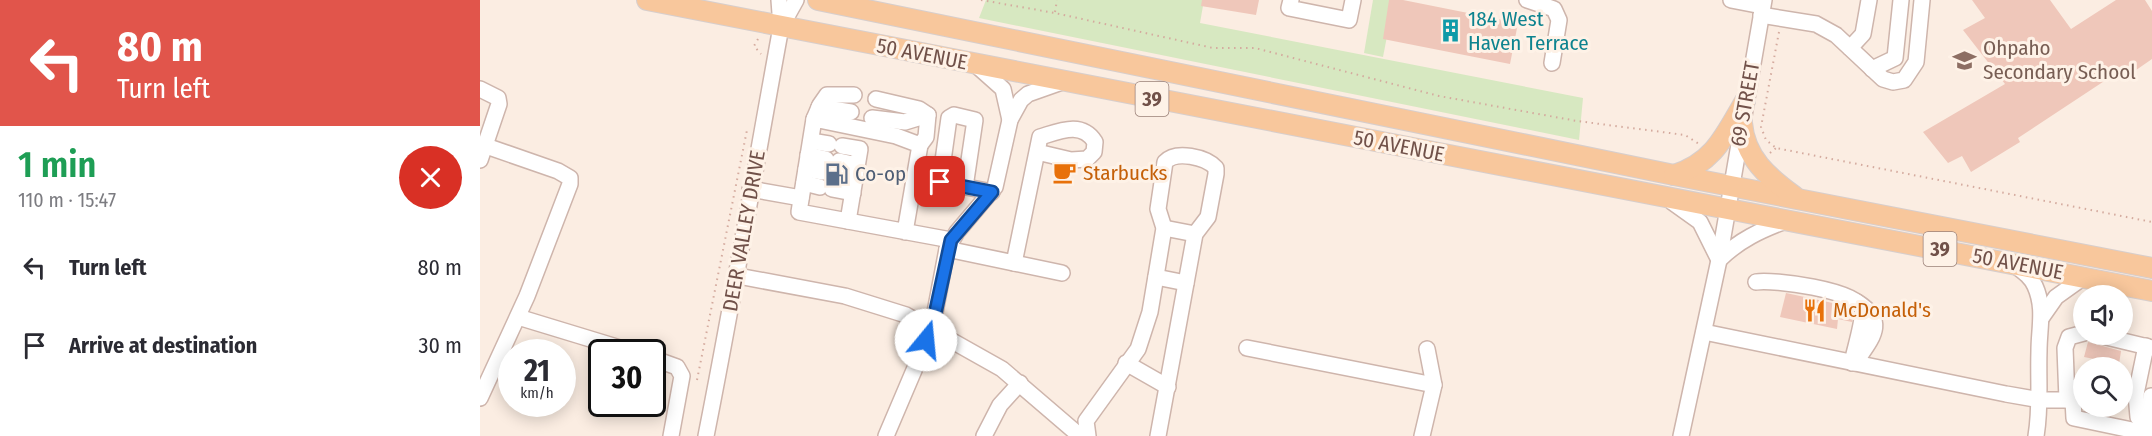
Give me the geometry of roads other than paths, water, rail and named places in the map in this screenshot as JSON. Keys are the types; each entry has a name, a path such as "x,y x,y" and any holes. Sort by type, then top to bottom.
{"main road":[{"name":"50 AVENUE","path":"647,0 2152,291"},
{"name":"50 AVENUE","path":"818,0 1674,176 2152,267"},
{"path":"1674,176 1694,169 1710,156 1745,101"},
{"path":"1742,123 1748,149 1758,165 1798,199"}],"street":[{"path":"779,0 781,27"},
{"path":"781,27 796,0"},
{"path":"1291,0 1289,8 1349,20 1353,0"},
{"path":"1527,0 1554,9 1559,20 1552,63"},
{"path":"1731,0 1762,7 1781,18 1816,24 1836,35 1884,79 1893,82 1904,80 1916,62 1922,0"},
{"path":"1850,48 1863,34 1869,0"},
{"path":"1872,69 1895,58 1902,0"},
{"name":"69 STREET","path":"1681,436 1719,260 1762,7"},
{"name":"DEER VALLEY DRIVE","path":"705,436 738,276 750,189 781,27"},
{"path":"976,65 1003,89 1010,120"},
{"path":"886,436 932,328 949,245 992,192 1010,120 1021,100 1028,94 1062,82"},
{"path":"480,89 498,98 499,104 483,153 558,171 570,178 568,193 518,317 480,398"},
{"path":"854,95 827,95 817,113 799,212 906,232 1014,263 1062,273"},
{"path":"876,99 919,109 928,115"},
{"path":"817,113 851,112"},
{"path":"817,113 868,123 905,122 928,115"},
{"path":"906,232 920,145 926,137 928,115"},
{"path":"940,182 949,118 962,117 975,120 965,186"},
{"path":"868,123 920,145"},
{"path":"848,221 856,172 868,123"},
{"path":"1014,263 1039,145"},
{"path":"1088,436 1086,421 1126,363 1138,350 1150,312 1164,228 1158,209 1165,162 1180,155 1210,161 1216,168 1208,217 1194,234 1158,436"},
{"path":"806,169 831,166 856,172"},
{"path":"750,189 806,169 831,166 856,172"},
{"path":"915,177 992,192"},
{"path":"1658,196 1676,204 1700,222 1719,260 1730,249 1756,233 1788,220"},
{"path":"1164,228 1194,234"},
{"path":"2012,263 2028,274 2034,284 2042,317 2039,352 2040,400 2036,436"},
{"path":"738,276 873,303 932,328 970,348 1020,383 1080,436"},
{"path":"1156,277 1186,283"},
{"path":"2042,317 2056,297 2084,277"},
{"path":"1756,282 1771,280 1838,293 1868,309 1875,327 1872,338 1853,363"},
{"path":"518,317 590,339"},
{"path":"1704,332 2040,400 2070,400"},
{"path":"2073,336 2069,337 2065,348 2074,418 2152,433"},
{"path":"2133,343 2149,347 2136,394 2152,420"},
{"path":"1247,348 1434,385"},
{"path":"1422,436 1434,385 1427,349"},
{"path":"666,363 677,367 682,376 671,436"},
{"path":"1126,363 1168,387"},
{"path":"984,436 1000,405 1020,383"},
{"path":"2070,400 2073,394"}],"place":[{"name":"184 West Haven Terrace","path":"1450,31"},
{"name":"Ohpaho Secondary School","path":"1965,60"},
{"name":"Starbucks","path":"1065,173"},
{"name":"Co-op","path":"837,174"},
{"name":"McDonald's","path":"1815,310"}]}
